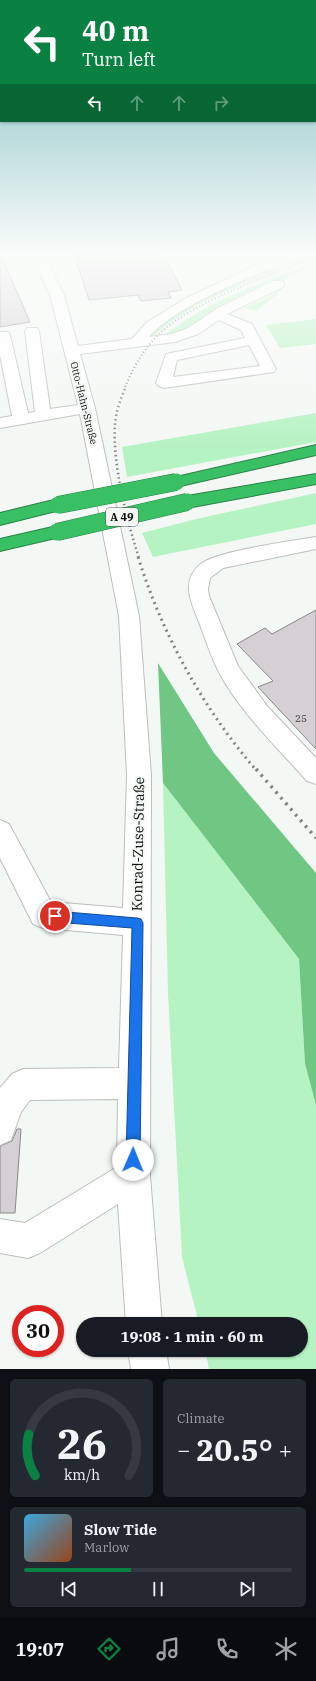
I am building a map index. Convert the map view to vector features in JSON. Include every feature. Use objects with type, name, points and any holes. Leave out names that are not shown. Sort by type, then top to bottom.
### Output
[{"type":"highway","points":[[193,478],[316,450]]},
{"type":"highway","name":"A 49","points":[[0,519],[58,505],[193,478],[316,459]]},
{"type":"highway","name":"A 49","points":[[0,545],[187,502],[316,478]]},
{"type":"street","name":"Otto-Hahn-Straße","points":[[51,319],[49,328],[71,351],[87,408],[107,509]]},
{"type":"street","points":[[137,342],[151,326],[163,319]]},
{"type":"street","points":[[71,351],[175,338],[193,331],[212,319]]},
{"type":"street","points":[[227,319],[247,327],[254,340],[269,369],[164,383],[171,357],[254,340]]},
{"type":"street","points":[[21,419],[2,336],[49,328],[43,415]]},
{"type":"street","points":[[0,423],[87,408]]},
{"type":"street","name":"Konrad-Zuse-Straße","points":[[107,509],[129,616],[139,775],[133,1176],[143,1317]]},
{"type":"street","points":[[316,543],[217,563],[206,568],[199,578],[197,593],[229,671],[249,700],[316,774]]},
{"type":"street","points":[[0,832],[43,915],[137,923]]},
{"type":"street","points":[[0,1129],[7,1104],[23,1085],[135,1083]]},
{"type":"street","points":[[0,1236],[28,1240],[133,1176]]},
{"type":"street","points":[[148,1357],[150,1369]]},
{"type":"green space","points":[[176,319],[155,335],[150,334],[167,320]]},
{"type":"green space","points":[[188,319],[208,319],[182,333],[166,334]]},
{"type":"green space","points":[[316,319],[316,344],[280,348],[266,325]]},
{"type":"green space","points":[[316,413],[316,442],[127,477],[122,447]]},
{"type":"green space","points":[[316,493],[316,524],[153,557],[142,533],[196,519]]},
{"type":"green space","points":[[158,663],[214,753],[316,873],[316,1105],[305,1064],[299,959],[163,783]]},
{"type":"green space","points":[[163,783],[299,959],[305,1064],[316,1105],[316,1369],[209,1369],[206,1357],[308,1357],[308,1317],[197,1317],[182,1257],[168,994]]},
{"type":"building","points":[[0,319],[29,319],[30,322],[0,327]]},
{"type":"building","points":[[316,610],[316,749],[258,687],[273,681],[237,644],[265,628],[272,634]]},
{"type":"building","points":[[17,1129],[21,1129],[15,1213],[0,1213],[0,1146],[12,1141]]},
{"type":"railway","points":[[124,390],[131,374],[144,352],[160,333],[178,319]]},
{"type":"railway","points":[[125,389],[118,406],[115,424],[116,456],[125,510],[139,558]]},
{"type":"railway","points":[[138,557],[160,615],[186,670],[219,722],[256,770]]},
{"type":"railway","points":[[256,769],[316,838]]},
{"type":"route","points":[[55,916],[137,923],[133,1160]]}]
